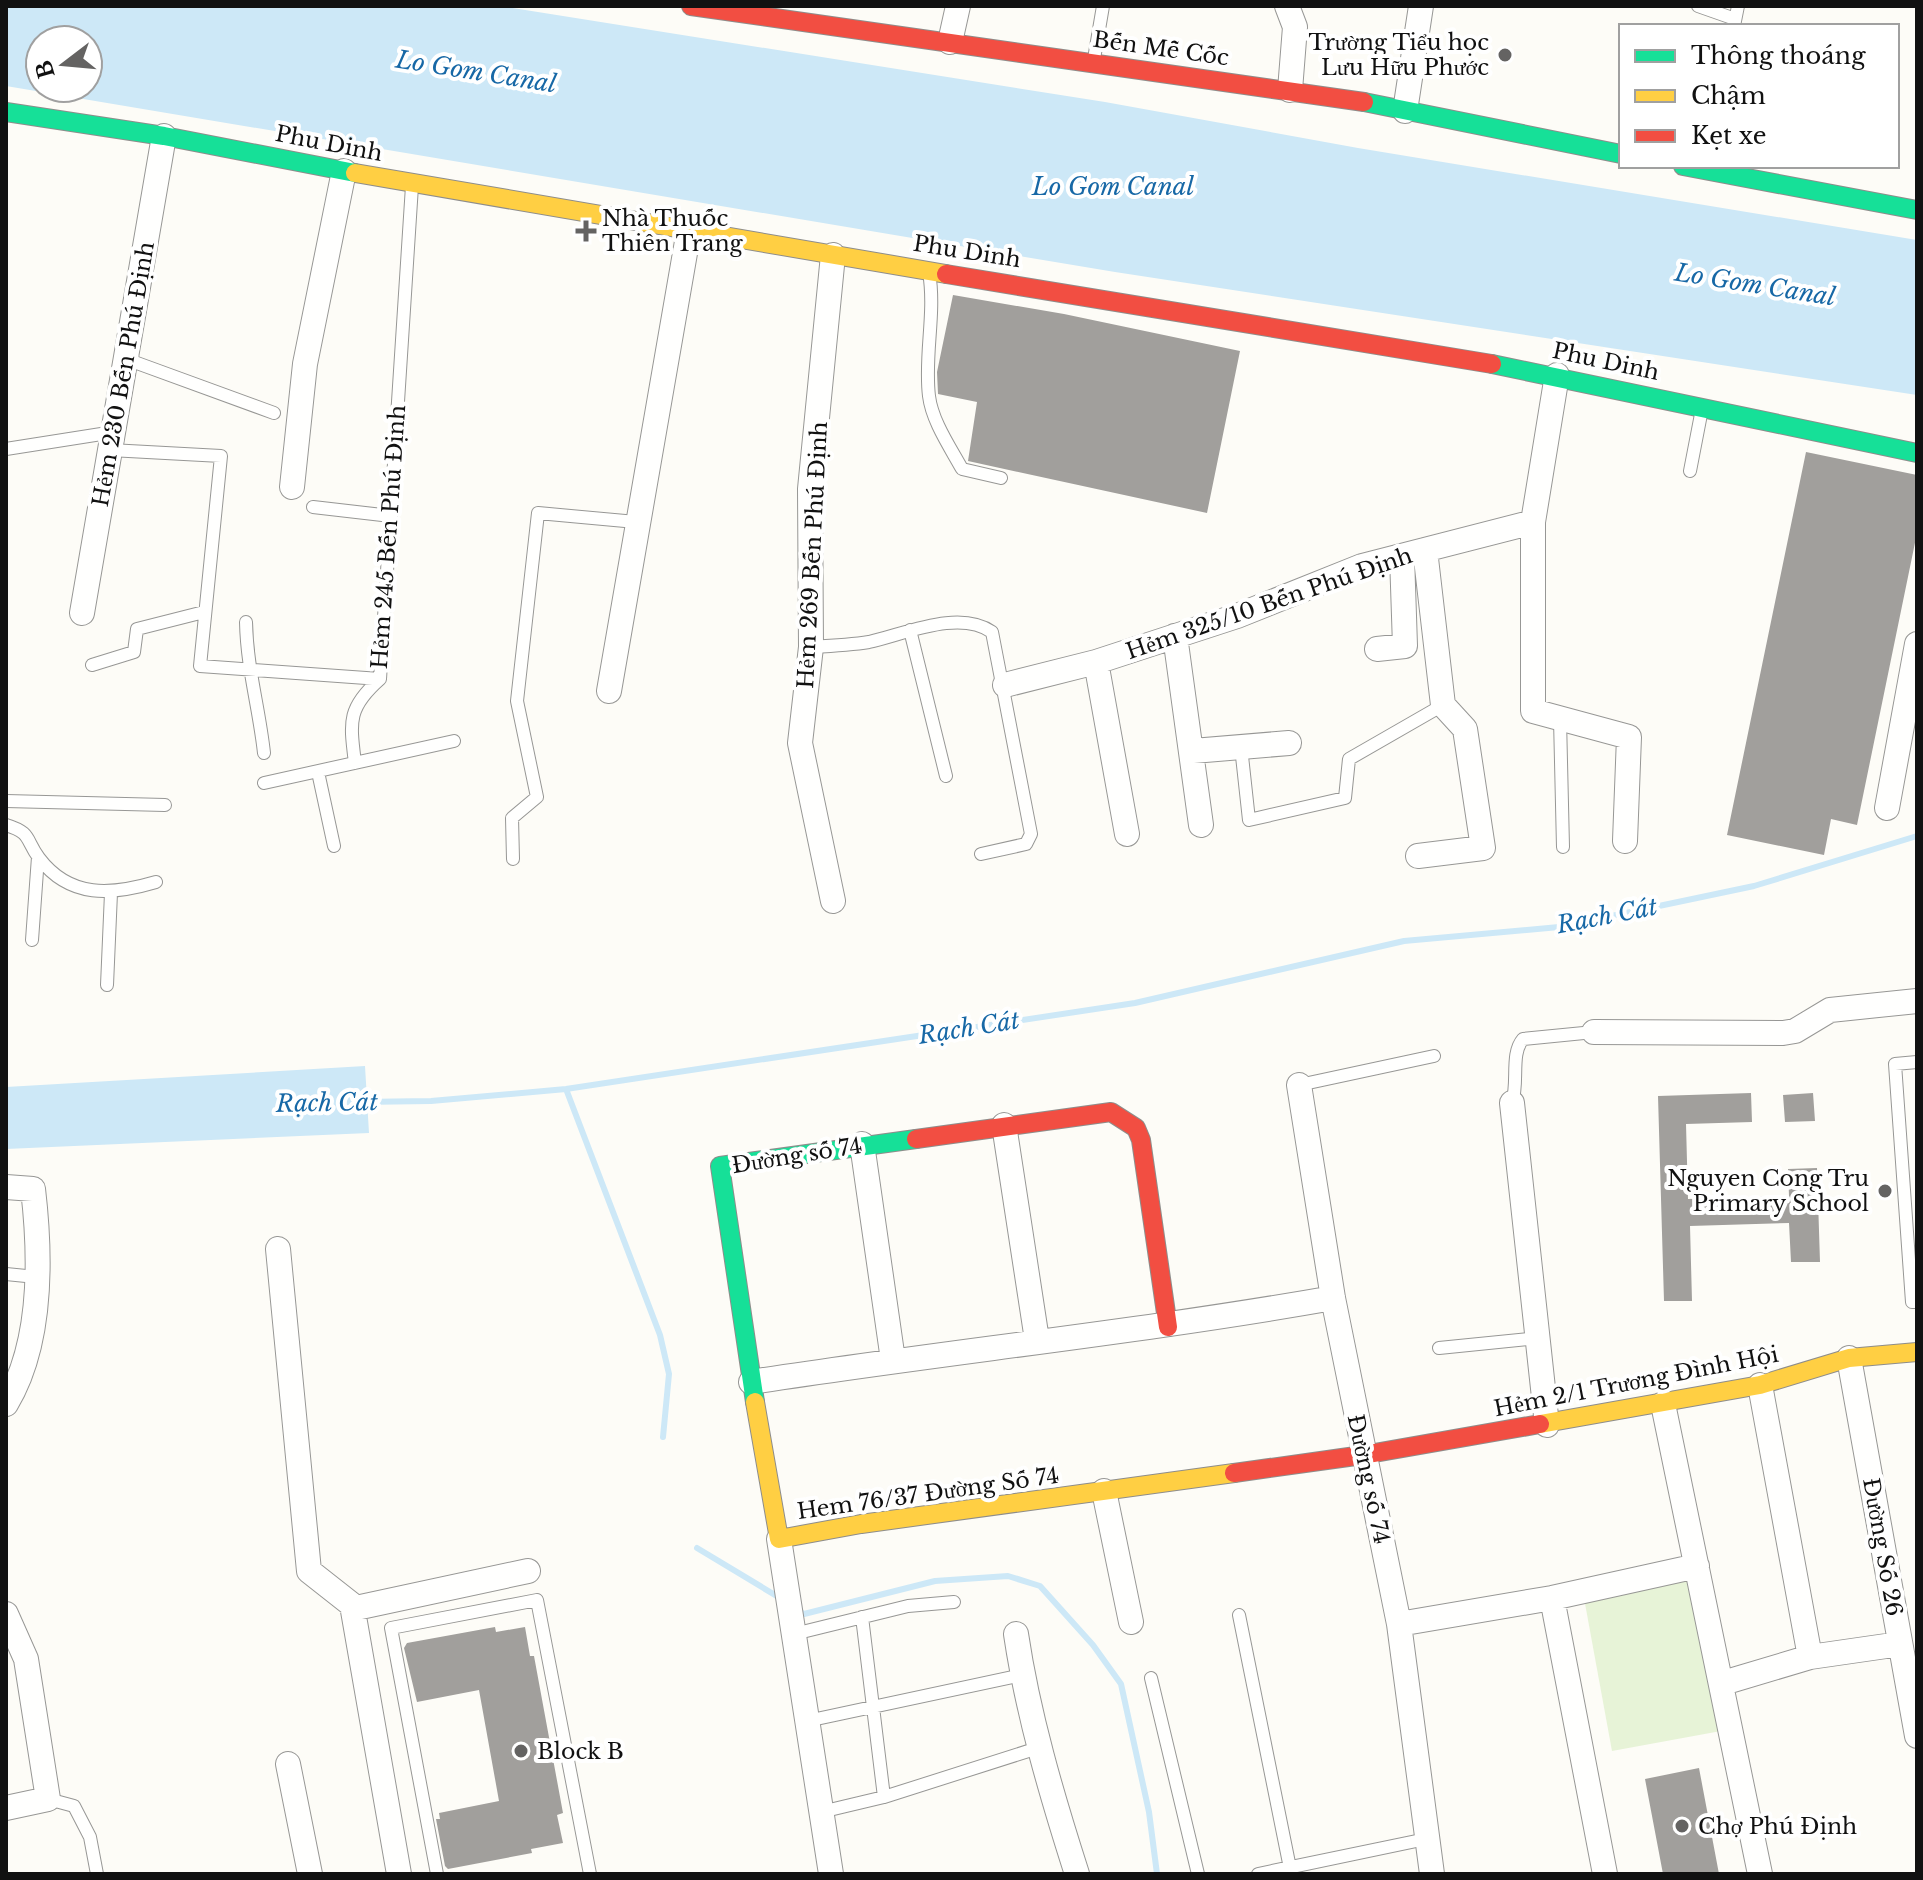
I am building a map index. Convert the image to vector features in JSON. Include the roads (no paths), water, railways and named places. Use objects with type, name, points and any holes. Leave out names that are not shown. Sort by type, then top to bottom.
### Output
[{"type":"street","name":"Bến Mễ Cốc","points":[[691,6],[850,17],[950,42],[1290,90],[1619,154]]},
{"type":"street","points":[[950,42],[958,6]]},
{"type":"street","points":[[1290,90],[1291,16],[1309,6]]},
{"type":"street","points":[[1405,111],[1421,6]]},
{"type":"street","name":"Phu Dinh","points":[[6,112],[164,136],[412,183],[1557,375],[1917,453]]},
{"type":"street","name":"Hẻm 230 Bến Phú Định","points":[[82,613],[164,136]]},
{"type":"street","points":[[1700,168],[1917,210]]},
{"type":"street","points":[[292,487],[305,364],[344,171]]},
{"type":"street","points":[[609,691],[689,230]]},
{"type":"street","name":"Hẻm 269 Bến Phú Định","points":[[833,255],[810,489],[811,647],[800,743],[833,901]]},
{"type":"street","points":[[1557,375],[1533,522],[1533,711],[1629,737],[1625,841]]},
{"type":"street","name":"Hẻm 325/10 Bến Phú Định","points":[[1005,685],[1096,662],[1237,616],[1362,566],[1533,522]]},
{"type":"street","points":[[1377,649],[1405,646],[1413,553]]},
{"type":"street","points":[[1413,553],[1443,705],[1465,729],[1483,848],[1418,856]]},
{"type":"street","points":[[1175,636],[1201,825]]},
{"type":"street","points":[[1887,808],[1917,644]]},
{"type":"street","points":[[1096,662],[1127,834]]},
{"type":"street","points":[[1193,751],[1289,743]]},
{"type":"street","points":[[1594,1032],[1783,1033],[1795,1031],[1830,1010],[1917,1001]]},
{"type":"street","name":"Đường số 74","points":[[1299,1085],[1333,1298],[1399,1624],[1432,1874]]},
{"type":"street","points":[[1512,1103],[1547,1425]]},
{"type":"street","name":"Đường số 74","points":[[720,1166],[1111,1112],[1136,1128],[1141,1140],[1168,1327]]},
{"type":"street","points":[[1004,1125],[1037,1340]]},
{"type":"street","points":[[862,1144],[893,1360]]},
{"type":"street","name":"Hem 76/37 Đường Số 74","points":[[720,1166],[751,1382],[779,1539],[861,1524],[1363,1455]]},
{"type":"street","points":[[6,1187],[33,1189],[36,1277],[35,1311],[18,1384],[6,1404]]},
{"type":"street","points":[[278,1249],[309,1571],[356,1608],[528,1571]]},
{"type":"street","points":[[751,1382],[1037,1340],[1168,1327],[1333,1298]]},
{"type":"street","name":"Hẻm 2/1 Trương Đình Hội","points":[[1363,1455],[1547,1425],[1760,1385],[1849,1358],[1917,1352]]},
{"type":"street","name":"Đường Số 26","points":[[1849,1358],[1917,1736]]},
{"type":"street","points":[[1760,1385],[1810,1657]]},
{"type":"street","points":[[1663,1404],[1760,1874]]},
{"type":"street","points":[[1104,1491],[1131,1622]]},
{"type":"street","points":[[779,1539],[821,1812],[837,1870]]},
{"type":"street","points":[[1399,1624],[1552,1598],[1697,1566]]},
{"type":"street","points":[[1552,1598],[1605,1874]]},
{"type":"street","points":[[352,1605],[399,1874]]},
{"type":"street","points":[[6,1614],[26,1659],[48,1799],[6,1808]]},
{"type":"street","points":[[1016,1634],[1022,1675],[1077,1874]]},
{"type":"street","points":[[1723,1683],[1810,1657],[1900,1644]]},
{"type":"street","points":[[288,1764],[310,1874]]},
{"type":"lane","points":[[1094,63],[1103,6]]},
{"type":"lane","points":[[1698,6],[1736,17]]},
{"type":"lane","name":"Hẻm 245 Bến Phú Định","points":[[112,441],[221,456],[200,666],[380,679],[412,183]]},
{"type":"lane","points":[[928,269],[933,298],[929,397],[962,469],[1001,478]]},
{"type":"lane","points":[[126,359],[274,413]]},
{"type":"lane","points":[[1690,471],[1703,406]]},
{"type":"lane","points":[[6,449],[112,441]]},
{"type":"lane","points":[[313,507],[391,516]]},
{"type":"lane","points":[[513,859],[512,818],[537,797],[517,701],[538,513],[636,522]]},
{"type":"lane","points":[[92,665],[134,652],[137,629],[204,612]]},
{"type":"lane","points":[[246,622],[247,669],[260,708],[264,753]]},
{"type":"lane","points":[[811,647],[867,642],[910,630],[973,622],[992,632],[1005,685],[1031,834],[1026,844],[981,854]]},
{"type":"lane","points":[[910,630],[946,776]]},
{"type":"lane","points":[[355,763],[349,720],[360,699],[380,679]]},
{"type":"lane","points":[[1241,747],[1249,820],[1345,798],[1349,759],[1443,705]]},
{"type":"lane","points":[[1560,719],[1563,847]]},
{"type":"lane","points":[[264,783],[454,741]]},
{"type":"lane","points":[[318,772],[334,846]]},
{"type":"lane","points":[[6,801],[165,805]]},
{"type":"lane","points":[[6,825],[20,829],[31,839],[38,857],[32,940]]},
{"type":"lane","points":[[38,857],[69,885],[90,893],[111,893],[156,882]]},
{"type":"lane","points":[[107,985],[111,893]]},
{"type":"lane","points":[[1512,1103],[1518,1085],[1515,1053],[1523,1039],[1594,1032]]},
{"type":"lane","points":[[1299,1085],[1434,1056]]},
{"type":"lane","points":[[1917,1062],[1895,1064],[1912,1302],[1917,1302]]},
{"type":"lane","points":[[6,1274],[36,1277]]},
{"type":"lane","points":[[1439,1348],[1538,1338]]},
{"type":"lane","points":[[437,1874],[391,1628],[537,1600],[590,1874]]},
{"type":"lane","points":[[794,1634],[908,1606],[954,1602]]},
{"type":"lane","points":[[1239,1615],[1290,1868]]},
{"type":"lane","points":[[862,1617],[884,1797]]},
{"type":"lane","points":[[807,1721],[1022,1675]]},
{"type":"lane","points":[[1151,1678],[1198,1874]]},
{"type":"lane","points":[[821,1812],[884,1797],[1041,1747]]},
{"type":"lane","points":[[48,1799],[74,1806],[90,1837],[97,1874]]},
{"type":"lane","points":[[1258,1874],[1426,1839]]},
{"type":"water","name":"Lo Gom Canal","points":[[6,6],[500,6],[1105,102],[1358,148],[1917,240],[1917,395],[1115,272],[104,102],[104,24],[24,24],[24,89],[6,86]]},
{"type":"water","points":[[365,1066],[369,1133],[6,1149],[6,1087]]},
{"type":"waterway","name":"Rạch Cát","points":[[359,1102],[431,1101],[566,1089],[1135,1003],[1404,941],[1559,927],[1754,886],[1917,836]]},
{"type":"waterway","points":[[566,1089],[660,1335],[669,1374],[663,1437]]},
{"type":"waterway","points":[[697,1548],[780,1598]]},
{"type":"waterway","points":[[796,1609],[804,1614],[935,1581],[1008,1576],[1040,1586],[1093,1645],[1121,1684],[1149,1812],[1157,1874]]},
{"type":"place","name":"Trường Tiểu học Lưu Hữu Phước","points":[[1505,55]]},
{"type":"place","name":"Nhà Thuốc Thiên Trang","points":[[586,231]]},
{"type":"place","name":"Nguyen Cong Tru Primary School","points":[[1885,1191]]},
{"type":"place","name":"Block B","points":[[521,1751]]},
{"type":"place","name":"Chợ Phú Định","points":[[1682,1826]]}]
